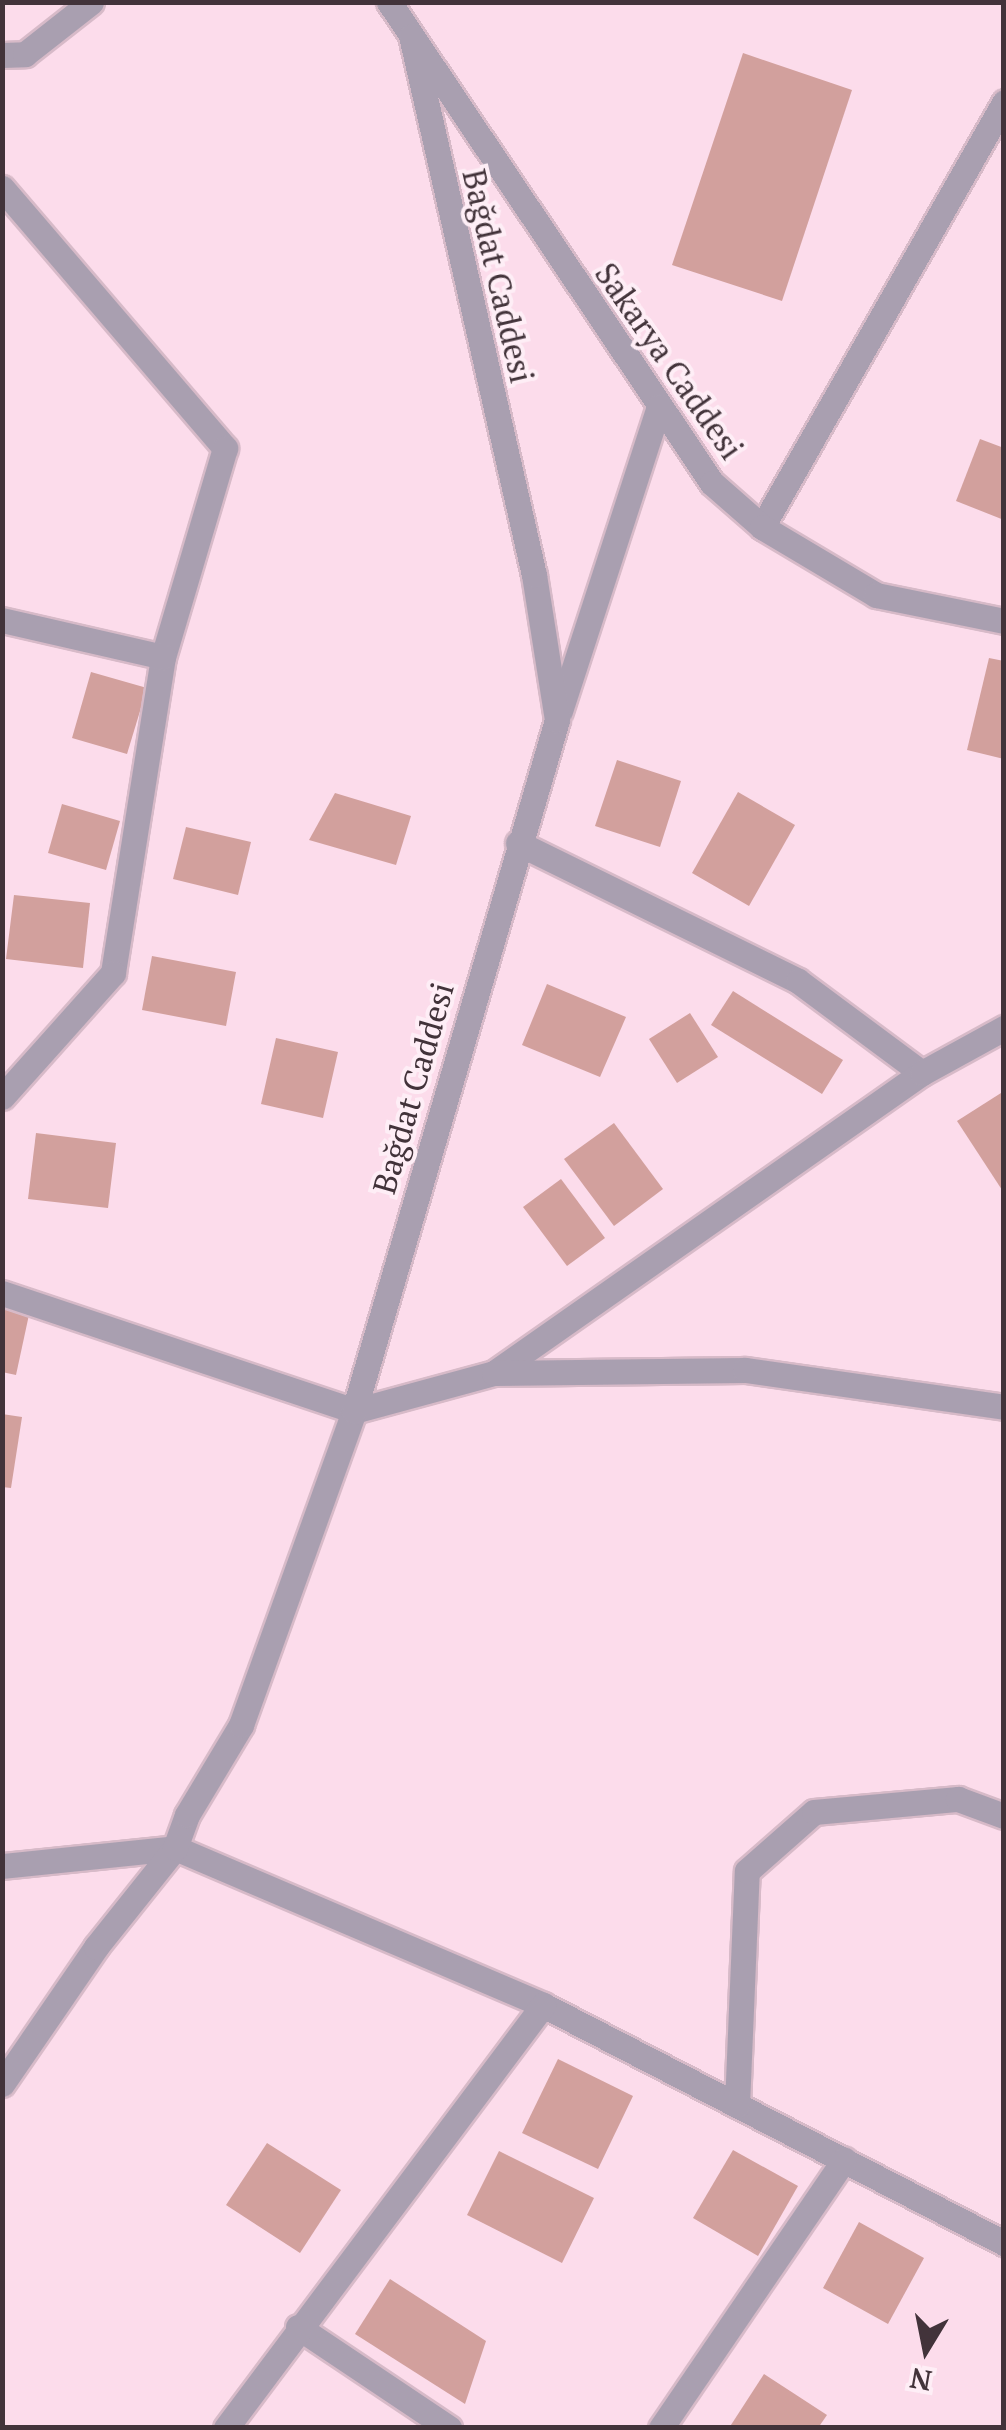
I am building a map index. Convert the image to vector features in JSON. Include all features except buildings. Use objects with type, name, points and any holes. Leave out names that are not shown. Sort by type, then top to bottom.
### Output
[{"type":"street","points":[[2,56],[25,54],[91,2]]},
{"type":"street","name":"Sakarya Caddesi","points":[[389,2],[712,483],[762,527],[876,595],[1004,622]]},
{"type":"street","name":"Bağdat Caddesi","points":[[2,2084],[96,1947],[175,1848],[187,1816],[241,1725],[354,1411],[557,720],[534,575],[411,36]]},
{"type":"street","points":[[762,527],[1004,102]]},
{"type":"street","points":[[2,188],[225,448],[163,657],[113,973],[2,1097]]},
{"type":"street","points":[[557,720],[658,407]]},
{"type":"street","points":[[2,620],[163,657]]},
{"type":"street","points":[[518,843],[798,981],[922,1073]]},
{"type":"street","points":[[494,1373],[922,1073],[1004,1028]]},
{"type":"street","points":[[2,1292],[354,1411],[494,1373],[745,1370],[1004,1407]]},
{"type":"street","points":[[737,2106],[747,1871],[814,1812],[958,1799],[1004,1816]]},
{"type":"street","points":[[2,1866],[175,1848],[543,2005],[1004,2243]]},
{"type":"street","points":[[226,2428],[543,2005]]},
{"type":"street","points":[[662,2428],[844,2160]]},
{"type":"street","points":[[298,2327],[449,2428]]}]
